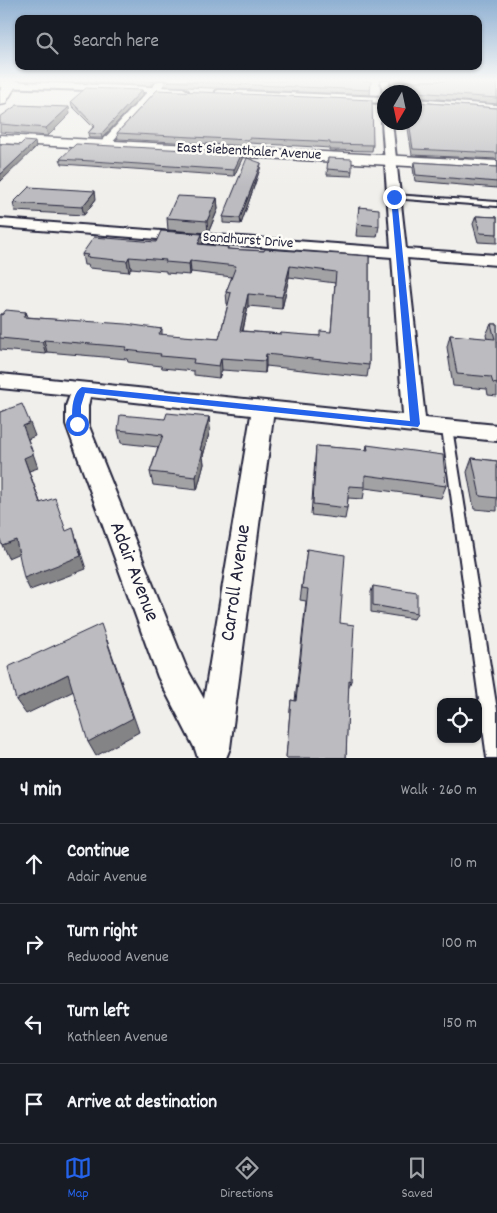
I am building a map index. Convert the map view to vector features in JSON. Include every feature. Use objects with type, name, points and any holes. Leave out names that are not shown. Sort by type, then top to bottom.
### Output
[{"type":"main road","name":"East Siebenthaler Avenue","points":[[0,138],[23,145],[106,143],[497,166]]},
{"type":"street","points":[[106,143],[130,116]]},
{"type":"street","points":[[388,130],[415,424]]},
{"type":"street","name":"Sandhurst Drive","points":[[0,223],[497,260]]},
{"type":"street","points":[[0,381],[497,433]]},
{"type":"street","name":"Adair Avenue","points":[[82,390],[77,406],[77,424],[174,677],[212,753]]},
{"type":"street","name":"Carroll Avenue","points":[[212,753],[262,409]]},
{"type":"lane","points":[[0,146],[23,145]]},
{"type":"lane","points":[[394,197],[497,204]]},
{"type":"lane","points":[[447,428],[496,758]]},
{"type":"building","points":[[59,116],[46,128],[0,124],[0,117]]},
{"type":"building","points":[[86,116],[117,116],[101,134],[88,133],[95,126]]},
{"type":"building","points":[[132,116],[372,116],[373,145],[330,144],[330,142],[315,141],[249,138],[248,140],[117,133]]},
{"type":"building","points":[[422,116],[497,116],[497,153],[413,149],[410,130],[422,130]]},
{"type":"building","points":[[24,141],[35,142],[0,175],[0,144],[20,145]]},
{"type":"building","points":[[76,144],[242,153],[234,170],[60,159]]},
{"type":"building","points":[[247,158],[261,163],[240,218],[223,217]]},
{"type":"building","points":[[328,158],[352,159],[352,171],[327,169]]},
{"type":"building","points":[[414,162],[497,167],[497,182],[416,175]]},
{"type":"building","points":[[29,187],[95,191],[82,207],[13,203]]},
{"type":"building","points":[[177,196],[217,198],[207,221],[167,218]]},
{"type":"building","points":[[359,207],[379,209],[379,226],[357,224]]},
{"type":"building","points":[[476,216],[497,217],[497,234],[480,233]]},
{"type":"building","points":[[161,231],[202,234],[198,244],[228,247],[227,249],[264,251],[265,249],[369,256],[369,365],[266,354],[265,361],[221,358],[219,366],[193,363],[194,359],[125,350],[127,347],[0,338],[0,314],[2,315],[6,310],[26,312],[23,317],[126,324],[162,329],[159,334],[219,339],[231,293],[226,292],[236,266],[190,261],[189,264],[165,262],[166,260],[129,257],[127,261],[86,257],[88,255],[82,254],[94,237],[156,242]],"holes":[[[290,266],[336,272],[331,332],[320,331],[320,336],[240,331],[248,294],[282,297]]]},
{"type":"building","points":[[491,324],[497,324],[497,384],[493,383],[491,377],[457,374],[450,335],[495,339]]},
{"type":"building","points":[[22,404],[30,423],[23,426],[33,454],[24,458],[40,503],[55,498],[66,531],[73,528],[81,556],[24,578],[16,540],[2,545],[0,539],[0,412]]},
{"type":"building","points":[[167,413],[209,417],[200,450],[203,451],[196,477],[150,472],[163,435],[118,430],[120,415],[165,419]]},
{"type":"building","points":[[367,445],[443,455],[446,486],[365,475],[365,487],[349,486],[347,508],[313,504],[316,446],[368,450]]},
{"type":"building","points":[[472,458],[497,461],[497,498],[480,496]]},
{"type":"building","points":[[307,549],[345,555],[340,623],[354,625],[351,681],[349,680],[346,758],[286,758],[291,700],[296,701],[308,589],[302,588]]},
{"type":"building","points":[[373,586],[417,593],[417,613],[373,605]]},
{"type":"building","points":[[101,624],[133,718],[88,742],[68,674],[16,700],[8,667]]},
{"type":"route","points":[[77,424],[77,406],[82,390],[415,424],[394,197]]}]
